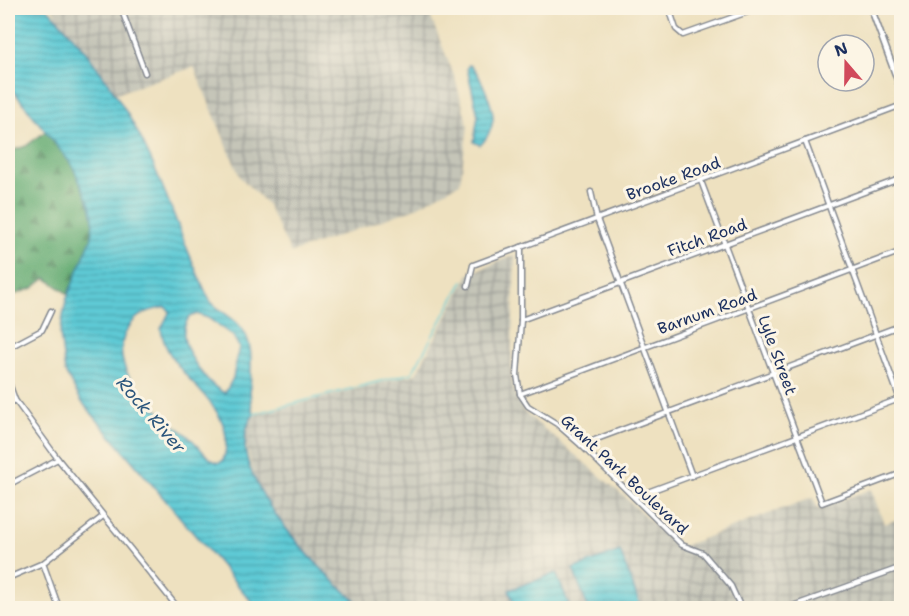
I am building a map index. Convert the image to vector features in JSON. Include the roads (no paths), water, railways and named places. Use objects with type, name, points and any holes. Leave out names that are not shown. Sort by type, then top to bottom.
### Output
[{"type":"street","points":[[121,8],[145,73]]},
{"type":"street","points":[[669,8],[676,29],[683,35],[759,8]]},
{"type":"street","points":[[871,8],[902,92]]},
{"type":"street","name":"Brooke Road","points":[[468,286],[473,265],[902,105]]},
{"type":"street","points":[[805,141],[902,405]]},
{"type":"street","name":"Fitch Road","points":[[521,320],[902,178]]},
{"type":"street","name":"Lyle Street","points":[[700,181],[795,437],[822,503],[902,472]]},
{"type":"street","points":[[591,192],[597,219],[692,476]]},
{"type":"street","points":[[520,394],[517,375],[521,320],[521,247]]},
{"type":"street","name":"Barnum Road","points":[[520,394],[902,251]]},
{"type":"street","points":[[8,348],[42,330],[51,311]]},
{"type":"street","points":[[581,445],[902,325]]},
{"type":"street","points":[[8,380],[15,400],[58,459],[102,517],[178,609]]},
{"type":"street","name":"Grant Park Boulevard","points":[[520,394],[528,406],[557,424],[581,445],[682,545],[703,553],[731,586],[741,609]]},
{"type":"street","points":[[634,497],[900,398]]},
{"type":"street","points":[[8,403],[15,400]]},
{"type":"street","points":[[8,485],[58,459]]},
{"type":"street","points":[[8,578],[43,562],[102,517]]},
{"type":"street","points":[[43,562],[59,609]]},
{"type":"street","points":[[788,609],[902,567]]},
{"type":"water","name":"Rock River","points":[[8,8],[47,8],[85,52],[119,99],[148,154],[210,301],[236,322],[246,335],[250,346],[250,392],[254,414],[245,436],[248,462],[261,490],[279,519],[301,547],[364,608],[257,608],[82,402],[65,372],[60,334],[66,300],[92,237],[93,218],[90,205],[72,165],[8,84]],"holes":[[[165,307],[170,311],[161,329],[166,347],[176,363],[214,407],[223,423],[226,441],[223,461],[218,463],[209,458],[192,440],[151,405],[130,378],[123,364],[121,349],[125,334],[132,322],[146,312]],[[197,314],[208,318],[233,336],[239,347],[233,378],[225,393],[204,375],[187,348],[184,327],[189,317]]]},
{"type":"water","points":[[469,65],[481,81],[493,114],[490,130],[480,145],[474,142],[478,115],[467,68]]},
{"type":"water","points":[[620,551],[641,608],[588,608],[573,569]]},
{"type":"water","points":[[556,573],[569,604],[556,608],[516,608],[509,590]]},
{"type":"waterway","points":[[254,414],[412,373],[463,281]]}]
